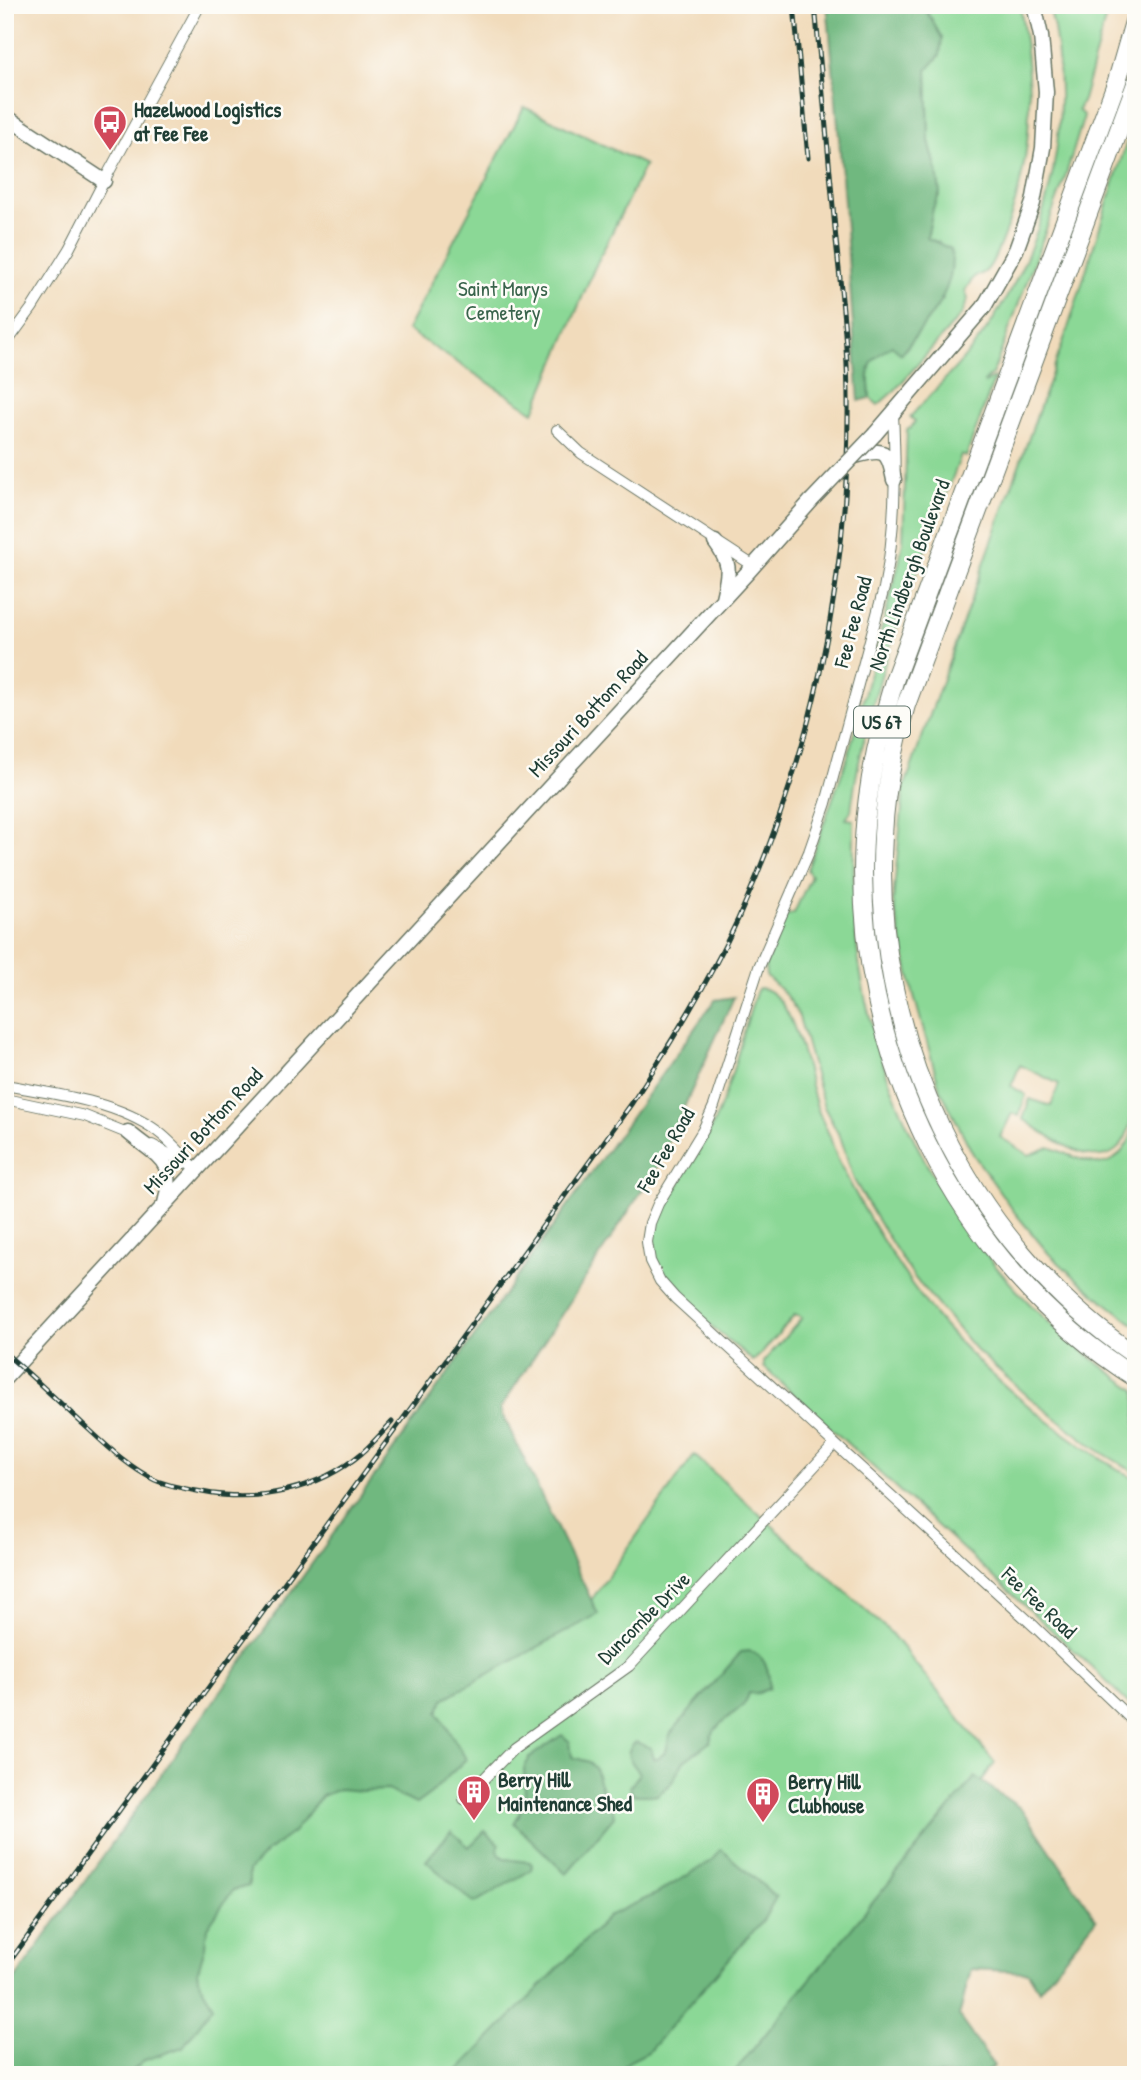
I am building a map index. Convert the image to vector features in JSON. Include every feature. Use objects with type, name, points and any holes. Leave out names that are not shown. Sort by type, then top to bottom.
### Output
[{"type":"highway","name":"North Lindbergh Boulevard","points":[[1136,15],[1117,81],[895,678],[871,774],[864,828],[863,871],[866,936],[879,1012],[905,1096],[933,1155],[968,1214],[1000,1257],[1028,1288],[1078,1336],[1136,1378]]},
{"type":"highway","name":"North Lindbergh Boulevard","points":[[1136,83],[906,705],[888,791],[882,866],[884,933],[900,1019],[924,1092],[952,1152],[987,1208],[1027,1260],[1074,1308],[1136,1356]]},
{"type":"street","points":[[5,345],[69,249],[200,5]]},
{"type":"street","name":"Missouri Bottom Road","points":[[5,1378],[855,456],[984,307],[1016,250],[1032,204],[1043,148],[1046,92],[1041,36],[1034,5]]},
{"type":"street","points":[[5,116],[104,181]]},
{"type":"street","name":"Fee Fee Road","points":[[893,414],[893,535],[884,588],[826,803],[809,852],[759,967],[714,1106],[650,1223],[647,1242],[650,1261],[667,1289],[1136,1724]]},
{"type":"street","points":[[557,430],[581,453],[754,566]]},
{"type":"street","points":[[855,456],[879,451],[885,454],[894,480]]},
{"type":"street","points":[[715,541],[728,565],[723,600]]},
{"type":"street","points":[[5,1085],[88,1101],[126,1115],[157,1131],[196,1169]]},
{"type":"street","points":[[5,1099],[85,1116],[128,1132],[196,1169]]},
{"type":"street","points":[[128,1132],[161,1158],[168,1169],[169,1182],[165,1204]]},
{"type":"street","name":"Duncombe Drive","points":[[464,1799],[514,1748],[629,1666],[834,1445]]},
{"type":"green space","points":[[827,5],[923,5],[942,38],[940,55],[927,70],[929,141],[940,193],[933,208],[927,238],[951,249],[950,279],[938,306],[901,354],[892,346],[873,361],[869,373],[870,398],[859,401],[840,154]]},
{"type":"green space","points":[[923,5],[1020,5],[1029,97],[1025,156],[1020,185],[1000,245],[988,269],[975,276],[965,290],[968,299],[962,314],[895,390],[878,405],[870,398],[869,372],[873,361],[892,345],[902,354],[943,299],[939,242],[927,239],[933,208],[940,193],[929,141],[927,69],[940,55],[933,21]]},
{"type":"green space","points":[[1049,5],[1109,5],[1078,110],[1084,116],[1064,181],[993,373],[984,382],[995,377],[966,457],[961,455],[896,630],[869,720],[851,811],[846,819],[854,820],[854,909],[859,963],[881,1058],[898,1104],[943,1192],[1000,1271],[1057,1330],[1136,1390],[1136,1473],[1096,1449],[1029,1397],[976,1350],[913,1276],[854,1180],[841,1139],[824,1107],[799,1017],[785,995],[766,976],[765,966],[785,916],[794,913],[811,876],[807,870],[848,756],[899,563],[903,541],[907,429],[911,428],[915,421],[910,417],[963,360],[991,323],[1030,250],[1043,211],[1059,129],[1057,46]]},
{"type":"green space","name":"Saint Marys Cemetery","points":[[524,107],[645,165],[594,269],[534,412],[407,330]]},
{"type":"green space","points":[[1136,112],[1136,1094],[1129,1128],[1120,1146],[1110,1154],[1085,1154],[1071,1149],[1023,1119],[1030,1099],[1051,1106],[1059,1084],[1020,1065],[1011,1086],[1026,1095],[1019,1116],[1012,1113],[1000,1137],[1029,1155],[1049,1147],[1084,1160],[1104,1163],[1111,1161],[1123,1150],[1136,1120],[1136,1326],[1049,1254],[1015,1213],[973,1154],[940,1089],[913,992],[893,901],[904,788],[1068,328]]},
{"type":"green space","points":[[759,988],[771,993],[782,1003],[791,1019],[818,1111],[839,1163],[884,1243],[921,1298],[956,1339],[1028,1406],[1082,1446],[1136,1480],[1136,1711],[1095,1670],[764,1367],[764,1361],[802,1318],[795,1315],[753,1361],[687,1305],[658,1267],[653,1243],[656,1226],[716,1118]]},
{"type":"green space","points":[[734,997],[656,1169],[500,1409],[598,1614],[445,1698],[438,1712],[466,1759],[416,1804],[388,1790],[339,1789],[322,1796],[293,1832],[266,1852],[249,1871],[249,1886],[233,1890],[207,1928],[198,1971],[200,1984],[213,2006],[183,2047],[145,2060],[128,2075],[5,2075],[5,1993],[715,1000]]},
{"type":"green space","points":[[694,1455],[890,1632],[995,1763],[815,2004],[756,2075],[105,2075],[248,1851],[447,1677],[587,1606]]},
{"type":"green space","points":[[749,1651],[759,1656],[766,1665],[769,1688],[757,1694],[749,1693],[741,1707],[717,1727],[710,1742],[684,1761],[665,1789],[657,1795],[633,1795],[630,1787],[640,1773],[629,1758],[632,1746],[636,1742],[651,1748],[654,1759],[658,1759],[666,1751],[670,1734],[741,1652]]},
{"type":"green space","points":[[562,1735],[570,1742],[572,1757],[589,1762],[595,1768],[606,1797],[612,1804],[614,1817],[566,1874],[514,1823],[525,1794],[524,1768],[530,1757]]},
{"type":"green space","points":[[975,1777],[1023,1810],[1096,1919],[1039,1990],[1028,1972],[971,1969],[959,2017],[994,2066],[983,2075],[732,2075]]},
{"type":"green space","points":[[451,1831],[469,1847],[485,1831],[499,1844],[499,1854],[513,1860],[530,1862],[531,1870],[474,1903],[426,1861]]},
{"type":"green space","points":[[721,1849],[776,1897],[764,1919],[648,2052],[628,2062],[617,2075],[454,2075],[610,1915],[656,1894],[713,1860]]},
{"type":"railway","points":[[794,5],[808,158]]},
{"type":"railway","points":[[5,1968],[632,1103],[714,966],[738,919],[763,859],[785,799],[820,674],[841,546],[846,482],[846,351],[815,5]]},
{"type":"railway","points":[[5,1353],[109,1448],[136,1469],[160,1482],[202,1492],[244,1496],[307,1485],[345,1466],[366,1450],[392,1422]]},
{"type":"place","name":"Hazelwood Logistics at Fee Fee","points":[[110,152]]},
{"type":"place","name":"Berry Hill Maintenance Shed","points":[[474,1822]]},
{"type":"place","name":"Berry Hill Clubhouse","points":[[763,1824]]}]
